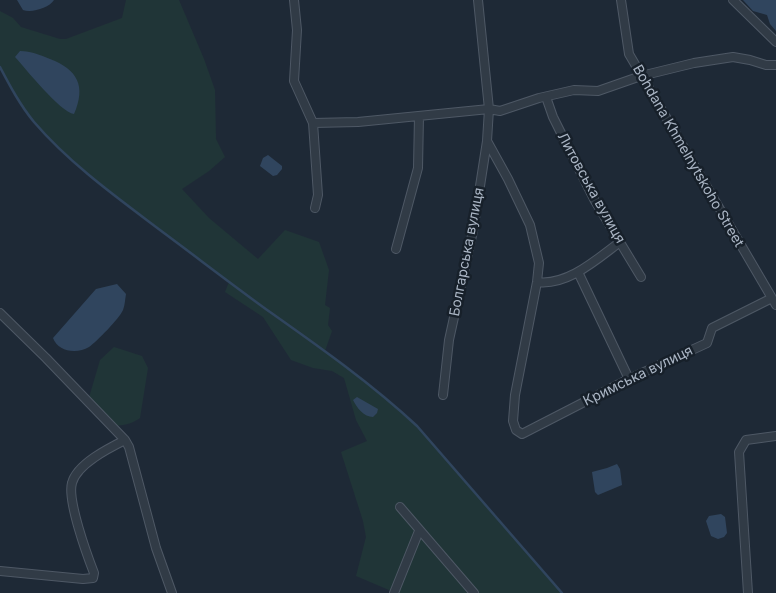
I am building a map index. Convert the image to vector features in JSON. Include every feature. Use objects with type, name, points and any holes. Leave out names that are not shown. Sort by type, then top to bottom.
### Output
[{"type":"street","points":[[294,0],[297,30],[294,81],[313,123],[318,195],[315,208]]},
{"type":"street","name":"Болгарська вулиця","points":[[443,395],[449,340],[473,231],[487,141],[489,109],[478,0]]},
{"type":"street","name":"Bohdana Khmelnytskoho Street","points":[[621,0],[629,54],[776,305]]},
{"type":"street","points":[[733,0],[776,42]]},
{"type":"street","points":[[313,123],[358,122],[489,109],[500,111],[574,90],[598,92],[641,76],[694,63],[734,57],[766,65],[776,65]]},
{"type":"street","name":"Литовська вулиця","points":[[546,97],[553,117],[595,201],[641,277]]},
{"type":"street","points":[[396,249],[418,168],[419,116]]},
{"type":"street","points":[[487,141],[530,224],[539,263],[537,282],[546,283],[578,272],[620,242]]},
{"type":"street","points":[[578,272],[629,379]]},
{"type":"street","name":"Кримська вулиця","points":[[537,282],[515,395],[513,421],[516,430],[522,434],[629,379],[707,343],[712,328],[772,298]]},
{"type":"street","points":[[0,313],[125,440],[129,447],[156,548],[172,593]]},
{"type":"street","points":[[748,593],[739,452],[746,440],[776,436]]},
{"type":"street","points":[[0,571],[82,579],[93,578],[94,574],[74,509],[71,491],[72,481],[88,462],[98,454],[125,440]]},
{"type":"street","points":[[400,507],[474,593]]},
{"type":"street","points":[[394,593],[419,531]]},
{"type":"green space","points":[[126,0],[179,0],[215,90],[216,139],[225,157],[209,171],[182,189],[209,218],[258,259],[285,230],[319,242],[329,270],[325,305],[330,308],[328,325],[332,331],[325,351],[394,405],[417,426],[562,593],[396,593],[356,576],[366,537],[363,521],[341,452],[367,441],[356,420],[344,378],[332,371],[313,368],[291,360],[263,317],[225,292],[229,282],[111,192],[71,159],[34,122],[16,96],[0,67],[0,11],[13,18],[21,27],[60,39],[66,39],[122,18]]},
{"type":"green space","points":[[114,347],[142,356],[148,368],[140,418],[134,422],[119,426],[111,426],[88,401],[100,360]]},
{"type":"water","points":[[17,0],[54,0],[40,9],[31,11],[23,10]]},
{"type":"water","points":[[743,0],[776,0],[776,31],[770,24],[767,15],[753,11]]},
{"type":"water","points":[[20,51],[32,52],[60,63],[73,74],[79,87],[78,104],[74,114],[60,106],[15,57]]},
{"type":"water","points":[[268,155],[282,166],[277,175],[273,176],[260,166],[263,158]]},
{"type":"water","points":[[117,284],[126,294],[124,306],[121,314],[108,330],[89,347],[79,351],[63,349],[55,343],[53,338],[96,289]]},
{"type":"water","points":[[357,397],[378,409],[373,417],[364,414],[359,409],[353,400]]},
{"type":"water","points":[[617,464],[620,469],[622,485],[598,495],[595,492],[592,472]]},
{"type":"water","points":[[721,514],[725,517],[727,533],[724,537],[718,539],[711,536],[706,521],[709,516]]},
{"type":"waterway","points":[[0,67],[11,88],[34,122],[48,138],[80,167],[113,194],[346,367],[417,426],[562,593]]}]
